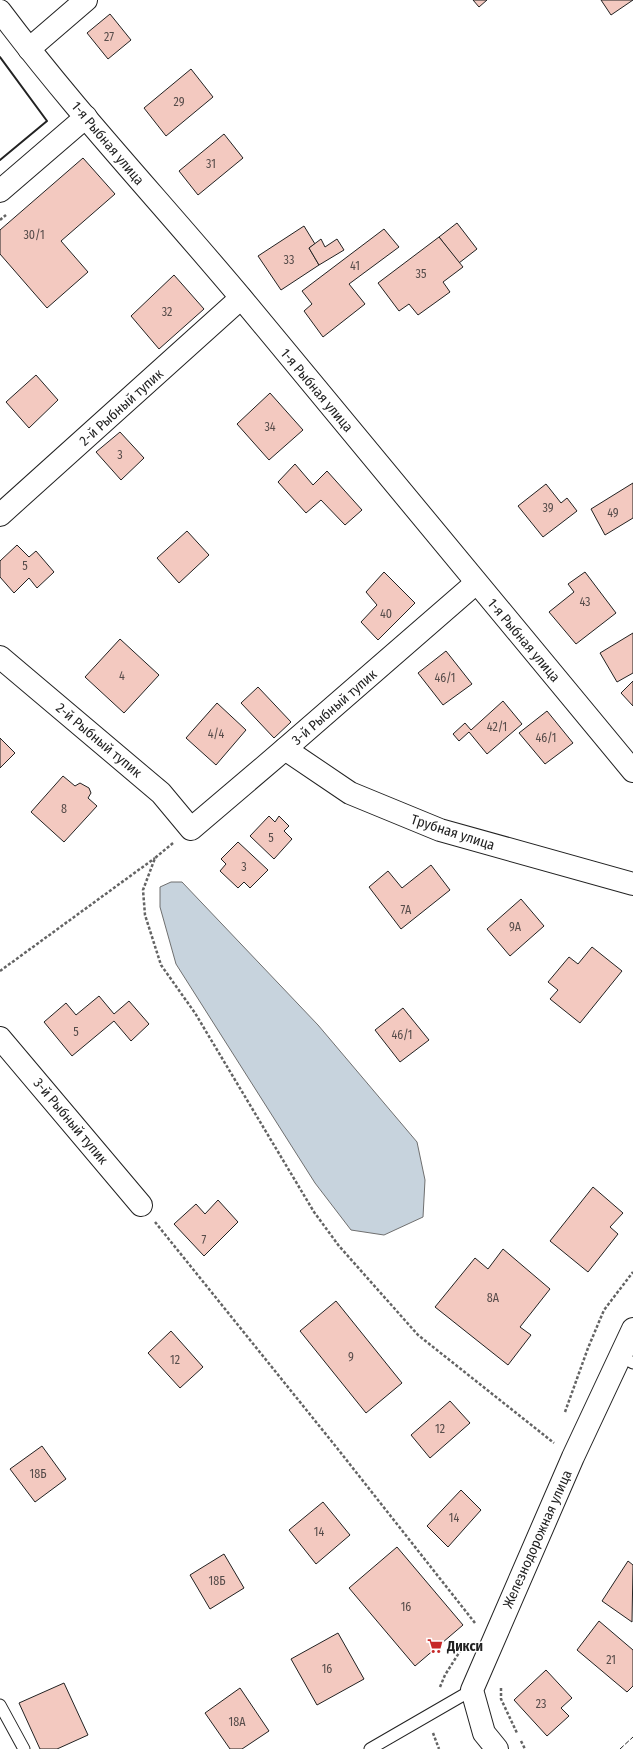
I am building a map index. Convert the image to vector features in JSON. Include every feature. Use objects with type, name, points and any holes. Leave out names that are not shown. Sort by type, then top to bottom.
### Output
[{"type":"street","points":[[29,49],[86,0]]},
{"type":"street","name":"1-я Рыбная улица","points":[[0,11],[29,49],[113,150],[241,298],[633,771]]},
{"type":"street","points":[[0,191],[86,117]]},
{"type":"street","name":"2-й Рыбный тупик","points":[[0,515],[241,298]]},
{"type":"street","name":"3-й Рыбный тупик","points":[[191,829],[286,749],[476,583]]},
{"type":"street","name":"2-й Рыбный тупик","points":[[0,657],[162,793],[191,829]]},
{"type":"street","name":"Трубная улица","points":[[286,749],[350,793],[440,830],[633,884]]},
{"type":"street","name":"3-й Рыбный тупик","points":[[0,1038],[141,1205]]},
{"type":"street","name":"Железнодорожная улица","points":[[472,1690],[573,1457],[626,1359],[633,1329]]},
{"type":"street","points":[[472,1690],[484,1733],[497,1749]]},
{"type":"lane","points":[[370,1749],[472,1690]]},
{"type":"lane","points":[[0,1705],[24,1749]]},
{"type":"path","points":[[0,970],[155,858],[191,829]]},
{"type":"path","points":[[155,858],[143,890],[145,915],[161,965],[195,1013],[314,1212],[339,1246],[418,1335],[573,1457]]},
{"type":"path","points":[[141,1205],[337,1448],[491,1645]]},
{"type":"shaded area","points":[[171,882],[182,882],[318,1025],[417,1142],[425,1180],[423,1217],[384,1235],[351,1230],[315,1183],[176,964],[160,907],[160,887]]},
{"type":"building","points":[[473,0],[487,0],[479,7]]},
{"type":"building","points":[[601,0],[633,0],[611,15]]},
{"type":"building","points":[[110,14],[131,40],[108,59],[87,33]]},
{"type":"building","points":[[191,69],[213,97],[166,136],[144,108]]},
{"type":"building","points":[[224,134],[243,158],[198,195],[179,171]]},
{"type":"building","points":[[83,158],[115,194],[61,241],[88,272],[47,308],[0,254],[0,230]]},
{"type":"building","points":[[457,223],[477,249],[459,263],[439,237]]},
{"type":"building","points":[[304,226],[315,244],[309,248],[319,265],[281,290],[258,256]]},
{"type":"building","points":[[384,229],[399,247],[349,284],[365,304],[323,337],[304,311],[312,304],[302,291]]},
{"type":"building","points":[[439,237],[463,267],[443,282],[450,292],[418,315],[409,304],[399,311],[378,283]]},
{"type":"building","points":[[321,239],[325,247],[337,239],[344,250],[319,265],[309,248]]},
{"type":"building","points":[[174,275],[204,309],[159,349],[131,316]]},
{"type":"building","points":[[36,375],[58,400],[29,428],[6,402]]},
{"type":"building","points":[[270,393],[303,430],[269,460],[237,424]]},
{"type":"building","points":[[120,432],[144,458],[121,480],[96,452]]},
{"type":"building","points":[[295,464],[313,485],[327,471],[362,510],[345,525],[321,500],[306,513],[278,482]]},
{"type":"building","points":[[633,483],[633,518],[605,535],[591,509]]},
{"type":"building","points":[[546,484],[561,503],[567,498],[577,511],[543,537],[518,506]]},
{"type":"building","points":[[187,531],[209,555],[179,583],[157,558]]},
{"type":"building","points":[[17,545],[29,557],[36,551],[54,572],[37,588],[29,578],[14,593],[0,577],[0,561]]},
{"type":"building","points":[[384,572],[415,603],[378,640],[361,622],[377,605],[366,592]]},
{"type":"building","points":[[585,572],[616,613],[576,644],[549,612],[574,592],[568,584]]},
{"type":"building","points":[[633,633],[633,673],[617,682],[600,653]]},
{"type":"building","points":[[120,639],[159,675],[124,713],[85,677]]},
{"type":"building","points":[[446,651],[472,684],[443,705],[418,673]]},
{"type":"building","points":[[633,681],[633,706],[621,693]]},
{"type":"building","points":[[258,687],[291,722],[274,738],[241,703]]},
{"type":"building","points":[[503,701],[522,724],[487,754],[469,732],[459,741],[453,734],[465,723],[471,730]]},
{"type":"building","points":[[217,703],[246,730],[216,765],[186,738]]},
{"type":"building","points":[[547,711],[573,743],[545,764],[519,733]]},
{"type":"building","points":[[0,738],[15,753],[0,768]]},
{"type":"building","points":[[63,776],[75,786],[80,783],[89,788],[91,793],[88,798],[97,806],[64,842],[31,812]]},
{"type":"building","points":[[269,816],[275,822],[279,816],[289,826],[284,831],[292,839],[274,859],[250,836]]},
{"type":"building","points":[[238,842],[268,870],[250,888],[244,882],[238,888],[220,871],[226,864],[221,859]]},
{"type":"building","points":[[431,865],[450,890],[401,929],[369,887],[388,871],[402,888]]},
{"type":"building","points":[[521,899],[544,926],[510,956],[487,929]]},
{"type":"building","points":[[592,947],[622,971],[580,1023],[550,999],[558,990],[548,982],[569,957],[578,964]]},
{"type":"building","points":[[99,996],[114,1014],[129,1001],[149,1024],[131,1041],[114,1021],[72,1056],[44,1022],[66,1003],[76,1015]]},
{"type":"building","points":[[403,1008],[429,1040],[400,1062],[375,1030]]},
{"type":"building","points":[[593,1187],[623,1213],[610,1227],[618,1234],[588,1272],[550,1241]]},
{"type":"building","points":[[218,1200],[238,1222],[204,1256],[174,1224],[196,1204],[205,1214]]},
{"type":"building","points":[[503,1249],[550,1289],[520,1327],[531,1335],[508,1365],[435,1307],[475,1258],[488,1269]]},
{"type":"building","points":[[336,1301],[402,1383],[366,1413],[300,1331]]},
{"type":"building","points":[[171,1331],[203,1367],[180,1388],[148,1353]]},
{"type":"building","points":[[450,1401],[470,1423],[430,1458],[411,1435]]},
{"type":"building","points":[[42,1446],[66,1479],[35,1502],[10,1469]]},
{"type":"building","points":[[461,1490],[481,1510],[448,1547],[427,1526]]},
{"type":"building","points":[[323,1502],[350,1535],[316,1564],[289,1530]]},
{"type":"building","points":[[397,1547],[463,1625],[415,1666],[349,1588]]},
{"type":"building","points":[[224,1554],[244,1588],[210,1609],[190,1575]]},
{"type":"building","points":[[628,1561],[633,1565],[632,1622],[602,1601]]},
{"type":"building","points":[[599,1621],[633,1650],[633,1686],[627,1692],[577,1650]]},
{"type":"building","points":[[338,1633],[364,1679],[317,1705],[291,1659]]},
{"type":"building","points":[[546,1670],[572,1698],[561,1708],[569,1716],[547,1736],[514,1700]]},
{"type":"building","points":[[64,1683],[88,1735],[57,1749],[40,1749],[19,1703]]},
{"type":"building","points":[[240,1688],[269,1731],[242,1749],[230,1749],[205,1713]]},
{"type":"fence","points":[[620,1749],[633,1737]]},
{"type":"wall","points":[[0,57],[47,121],[0,160]]},
{"type":"place","name":"Дикси","points":[[435,1646]]}]
